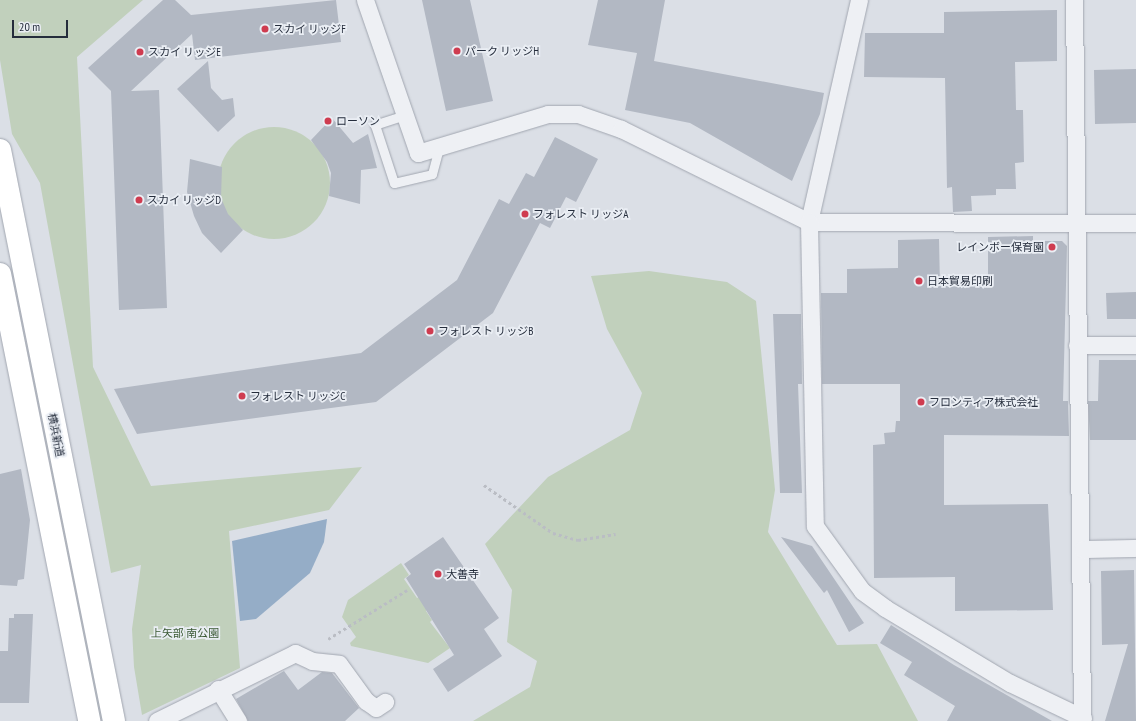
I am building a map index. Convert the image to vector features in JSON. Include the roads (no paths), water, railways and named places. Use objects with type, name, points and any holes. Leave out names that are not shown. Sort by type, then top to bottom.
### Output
[{"type":"highway","name":"横浜新道","points":[[0,150],[114,721]]},
{"type":"highway","points":[[0,274],[89,721]]},
{"type":"street","points":[[365,0],[418,153],[548,114],[578,114],[620,129],[810,222],[1136,223]]},
{"type":"street","points":[[859,0],[810,222],[815,526],[862,591],[885,608],[1010,683],[1082,719],[1083,549],[1077,345],[1074,0]]},
{"type":"street","points":[[1077,345],[1136,344]]},
{"type":"street","points":[[1083,549],[1136,548]]},
{"type":"street","points":[[157,721],[218,689],[295,653],[312,661],[339,664],[366,701],[376,708],[385,702]]},
{"type":"street","points":[[218,689],[238,721]]},
{"type":"lane","points":[[405,115],[375,125],[394,183],[432,174],[439,147]]},
{"type":"water","points":[[327,519],[324,542],[310,573],[256,619],[240,621],[232,541]]},
{"type":"place","name":"スカイ リッジF","points":[[265,29]]},
{"type":"place","name":"パーク リッジH","points":[[457,51]]},
{"type":"place","name":"スカイ リッジE","points":[[140,52]]},
{"type":"place","name":"ローソン","points":[[328,121]]},
{"type":"place","name":"スカイ リッジD","points":[[139,200]]},
{"type":"place","name":"フォレスト リッジA","points":[[525,214]]},
{"type":"place","name":"レインボー保育園","points":[[1052,247]]},
{"type":"place","name":"日本貿易印刷","points":[[919,281]]},
{"type":"place","name":"フォレスト リッジB","points":[[430,331]]},
{"type":"place","name":"フォレスト リッジC","points":[[242,396]]},
{"type":"place","name":"フロンティア株式会社","points":[[921,402]]},
{"type":"place","name":"大善寺","points":[[438,574]]},
{"type":"park label","name":"上矢部 南公園","points":[[185,633]]}]
